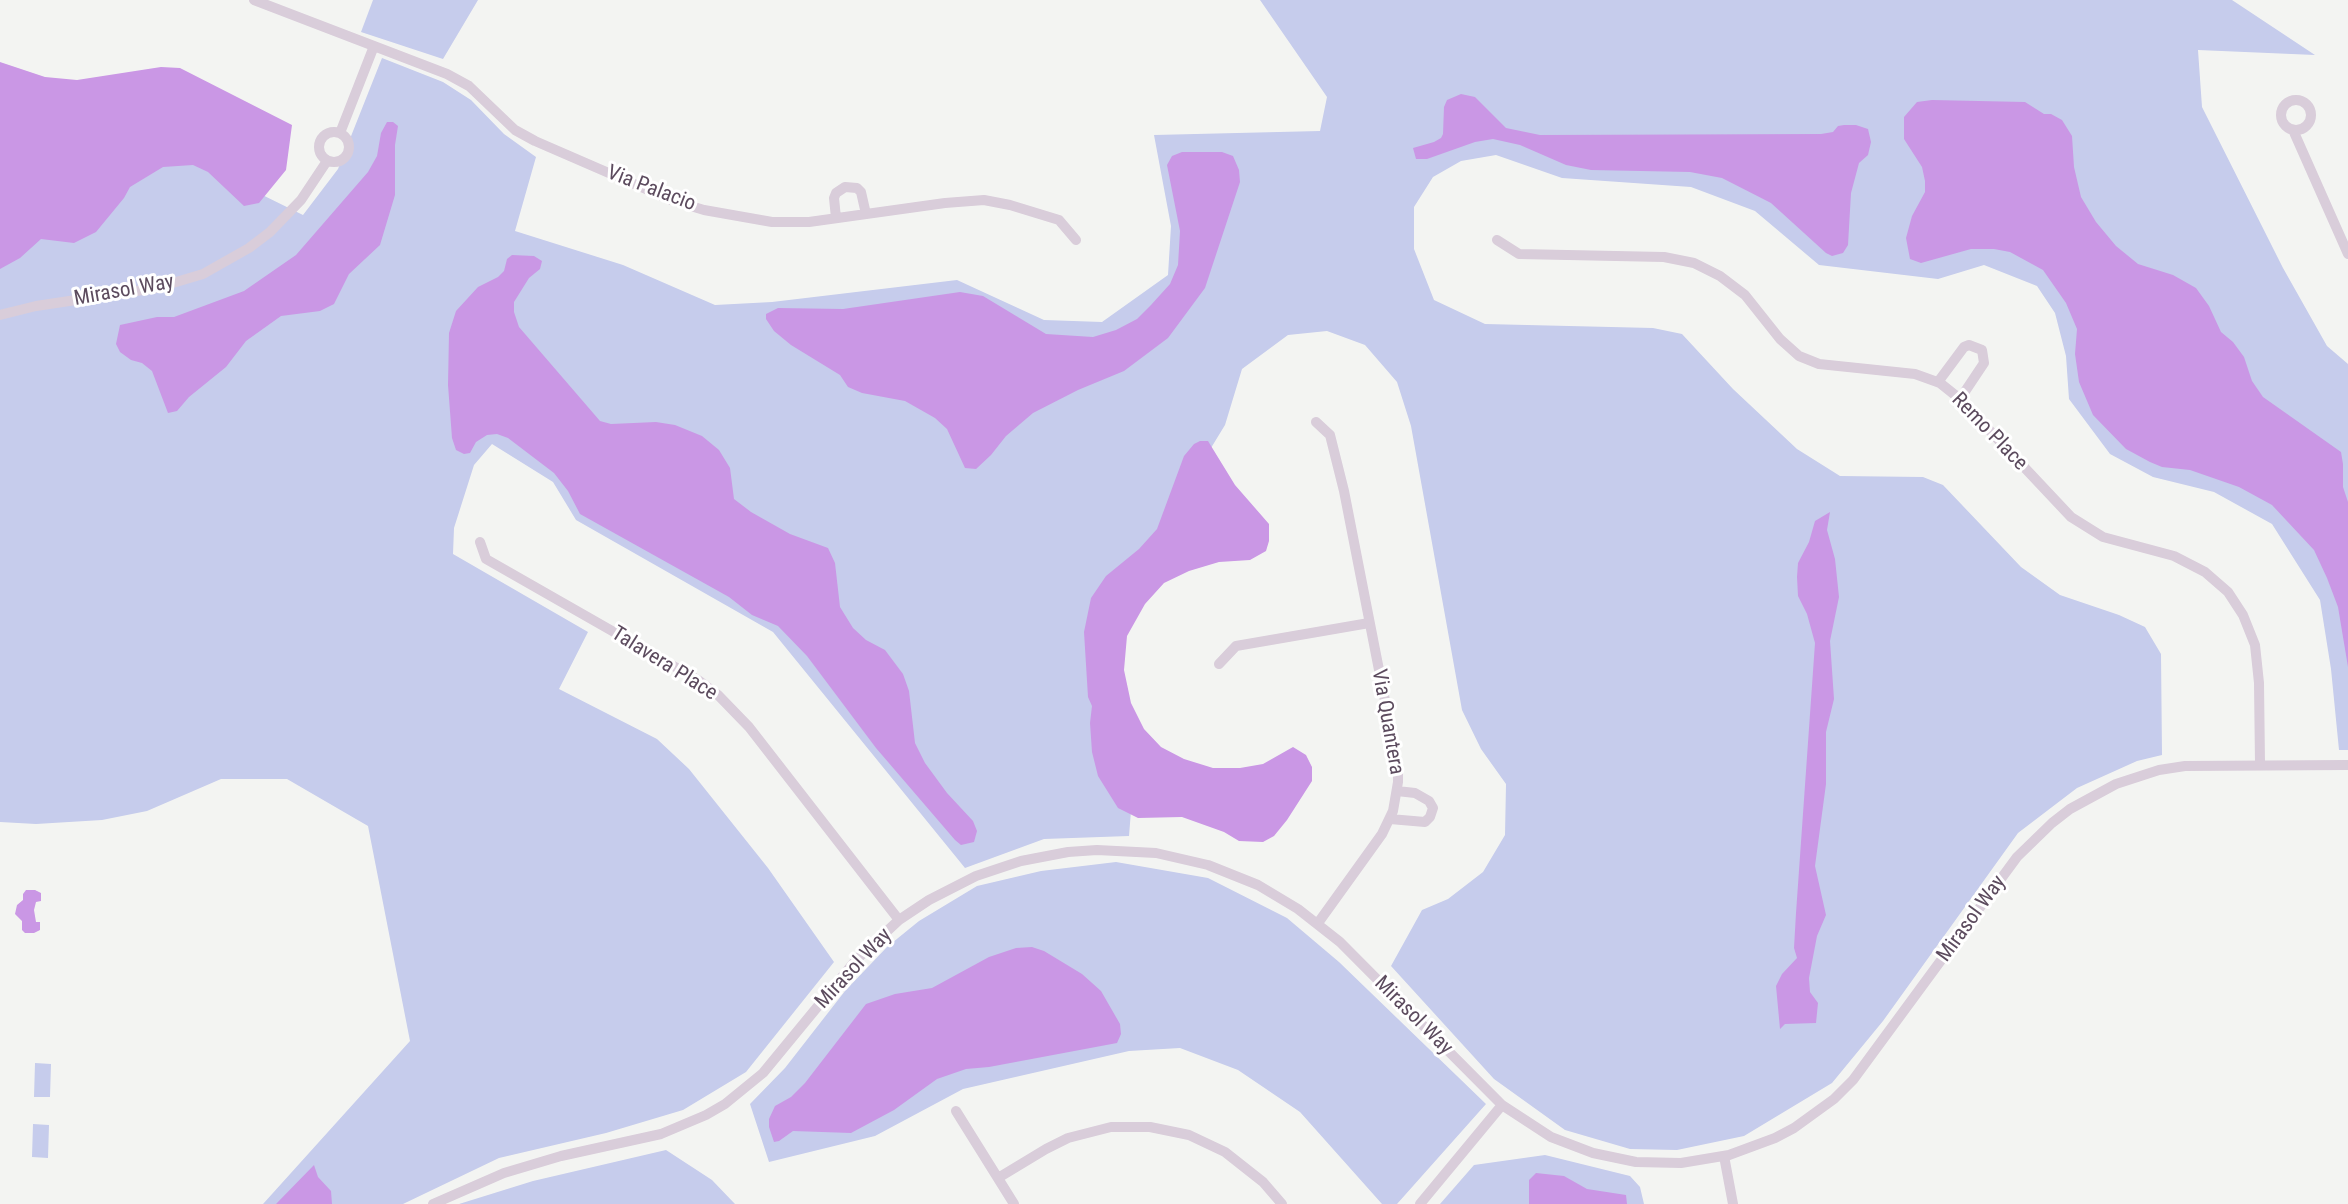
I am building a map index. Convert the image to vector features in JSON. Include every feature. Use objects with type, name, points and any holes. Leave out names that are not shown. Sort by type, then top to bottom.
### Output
[{"type":"street","name":"Via Palacio","points":[[254,0],[447,74],[469,86],[515,130],[535,141],[671,200],[704,210],[772,222],[809,222],[984,200],[1059,220],[1076,240]]},
{"type":"street","name":"Mirasol Way","points":[[340,133],[374,46]]},
{"type":"street","points":[[2293,130],[2348,254]]},
{"type":"street","name":"Mirasol Way","points":[[330,133],[340,133],[349,144],[348,153],[337,162],[327,161],[320,154],[321,139],[330,133]]},
{"type":"street","name":"Mirasol Way","points":[[0,315],[36,306],[156,289],[203,274],[249,248],[270,232],[302,200],[327,161]]},
{"type":"street","points":[[836,218],[836,193],[845,187],[857,188],[861,192],[866,214]]},
{"type":"street","name":"Remo Place","points":[[1497,240],[1519,254],[1664,257],[1694,263],[1720,276],[1745,295],[1780,340],[1799,356],[1819,364],[1915,374],[1938,382],[1960,399],[2071,517],[2103,537],[2174,556],[2205,572],[2228,592],[2244,614],[2255,645],[2259,683],[2260,764]]},
{"type":"street","points":[[1938,382],[1964,347],[1969,345],[1982,350],[1984,363],[1960,399]]},
{"type":"street","name":"Via Quantera","points":[[1316,422],[1330,435],[1344,491],[1398,767],[1397,791],[1390,819],[1318,923]]},
{"type":"street","name":"Talavera Place","points":[[480,542],[486,559],[698,680],[718,695],[749,727],[899,920]]},
{"type":"street","points":[[1219,664],[1236,646],[1370,623]]},
{"type":"street","name":"Mirasol Way","points":[[433,1204],[513,1170],[561,1156],[661,1134],[716,1110],[763,1073],[856,960],[899,920],[949,888],[998,867],[1044,855],[1097,850],[1156,853],[1208,865],[1258,885],[1318,923],[1502,1105],[1551,1137],[1572,1146],[1636,1162],[1681,1163],[1724,1156],[1750,1148],[1794,1128],[1813,1116],[1853,1080],[2017,857],[2052,822],[2070,809],[2116,784],[2159,770],[2207,764],[2348,765]]},
{"type":"street","points":[[1390,819],[1425,822],[1433,808],[1429,801],[1415,793],[1397,791]]},
{"type":"street","points":[[1420,1204],[1502,1105]]},
{"type":"street","points":[[956,1111],[1014,1204]]},
{"type":"street","points":[[998,1178],[1068,1138],[1111,1128],[1150,1127],[1189,1135],[1225,1152],[1254,1174],[1282,1204]]},
{"type":"street","points":[[1724,1156],[1733,1204]]},
{"type":"shaded area","points":[[373,0],[478,0],[443,59],[361,32]]},
{"type":"shaded area","points":[[1260,0],[2232,0],[2315,55],[2198,50],[2202,107],[2283,268],[2327,346],[2348,364],[2348,750],[2339,750],[2331,669],[2320,600],[2272,524],[2214,492],[2153,477],[2110,454],[2069,399],[2066,356],[2055,313],[2037,286],[1984,265],[1938,279],[1819,265],[1755,211],[1691,187],[1562,178],[1496,155],[1461,161],[1433,177],[1414,207],[1414,249],[1434,300],[1485,324],[1653,328],[1682,334],[1733,389],[1797,449],[1840,476],[1923,477],[1943,485],[2021,567],[2060,595],[2145,627],[2161,654],[2162,755],[2137,761],[2077,788],[2018,833],[1883,1021],[1832,1083],[1744,1136],[1677,1150],[1630,1149],[1565,1130],[1494,1079],[1391,966],[1422,910],[1448,899],[1483,872],[1505,835],[1506,784],[1481,749],[1462,710],[1411,426],[1397,382],[1365,345],[1327,331],[1288,335],[1242,369],[1225,425],[1125,589],[1110,689],[1133,786],[1129,836],[1044,839],[965,868],[773,632],[576,520],[553,482],[492,444],[474,465],[454,528],[453,554],[588,632],[559,689],[657,739],[689,769],[768,868],[834,962],[746,1072],[683,1110],[606,1133],[499,1158],[403,1204],[263,1204],[410,1041],[368,826],[287,779],[221,779],[147,811],[102,820],[36,824],[0,822],[0,210],[163,146],[303,215],[338,169],[382,58],[443,82],[471,100],[504,134],[536,157],[515,231],[623,265],[715,305],[772,302],[957,280],[1044,320],[1102,322],[1168,275],[1171,226],[1154,135],[1320,131],[1327,97]]},
{"type":"shaded area","points":[[0,62],[45,77],[77,80],[161,67],[180,68],[292,125],[286,170],[259,203],[244,206],[208,172],[193,165],[163,167],[130,187],[96,232],[74,243],[41,239],[20,258],[0,269]]},
{"type":"shaded area","points":[[1461,94],[1475,97],[1506,128],[1540,135],[1821,134],[1833,132],[1838,126],[1844,125],[1868,129],[1871,142],[1868,155],[1859,163],[1851,193],[1848,245],[1843,253],[1832,256],[1826,253],[1771,203],[1722,178],[1690,172],[1591,170],[1566,165],[1520,145],[1493,139],[1475,142],[1427,159],[1416,159],[1413,148],[1441,138],[1447,100]]},
{"type":"shaded area","points":[[1917,102],[2025,102],[2044,114],[2051,114],[2062,120],[2072,136],[2074,167],[2081,197],[2096,222],[2116,246],[2138,264],[2173,275],[2196,288],[2209,306],[2221,332],[2244,357],[2252,381],[2263,397],[2341,452],[2343,487],[2348,502],[2348,667],[2338,607],[2314,550],[2272,505],[2239,487],[2190,470],[2162,467],[2150,462],[2126,449],[2093,415],[2079,382],[2075,354],[2077,329],[2066,303],[2043,270],[2010,252],[1994,249],[1971,249],[1921,263],[1910,259],[1906,238],[1912,216],[1925,192],[1925,181],[1922,167],[1904,139],[1904,117]]},
{"type":"shaded area","points":[[387,122],[398,126],[395,145],[395,195],[380,245],[349,274],[334,304],[320,311],[281,316],[246,341],[226,367],[189,397],[177,411],[168,413],[152,371],[120,352],[116,344],[120,325],[157,317],[174,317],[244,291],[296,255],[368,172],[377,156],[381,133]]},
{"type":"shaded area","points":[[1182,152],[1222,152],[1233,156],[1239,170],[1240,182],[1205,288],[1168,338],[1124,371],[1033,413],[1006,436],[976,469],[965,468],[947,429],[935,418],[905,401],[862,393],[848,387],[840,375],[791,345],[774,331],[766,319],[766,314],[778,308],[843,309],[960,292],[983,296],[1046,334],[1093,337],[1116,330],[1137,319],[1151,305],[1170,284],[1178,265],[1180,231],[1167,165],[1172,156]]},
{"type":"shaded area","points":[[512,255],[534,256],[542,261],[540,269],[529,278],[514,302],[519,327],[600,421],[611,424],[656,422],[675,425],[702,436],[719,450],[730,468],[734,499],[790,534],[828,548],[835,563],[840,607],[853,628],[866,640],[885,650],[903,674],[909,691],[915,743],[925,763],[947,793],[973,821],[977,831],[974,842],[961,845],[955,840],[876,748],[807,656],[778,626],[752,615],[729,597],[580,514],[568,491],[554,473],[508,438],[497,434],[487,435],[476,442],[470,453],[464,454],[456,450],[452,438],[448,385],[449,333],[456,311],[478,287],[504,271],[507,259]]},
{"type":"shaded area","points":[[1200,441],[1208,441],[1235,485],[1269,524],[1266,551],[1250,560],[1219,562],[1189,571],[1164,583],[1145,604],[1127,636],[1124,670],[1131,703],[1144,729],[1161,747],[1184,759],[1213,768],[1240,768],[1263,764],[1293,747],[1306,755],[1312,767],[1312,781],[1287,820],[1274,836],[1263,842],[1239,841],[1224,832],[1182,817],[1138,818],[1118,808],[1098,776],[1092,752],[1092,706],[1088,697],[1084,632],[1091,598],[1106,576],[1139,549],[1157,529],[1184,456]]},
{"type":"shaded area","points":[[1830,512],[1827,530],[1835,559],[1839,597],[1830,641],[1834,699],[1826,732],[1826,784],[1815,866],[1826,915],[1817,936],[1809,978],[1810,992],[1818,1003],[1816,1023],[1785,1024],[1780,1029],[1776,986],[1782,974],[1797,958],[1794,948],[1796,913],[1815,643],[1807,614],[1798,596],[1798,563],[1809,542],[1815,521]]},
{"type":"shaded area","points":[[1116,862],[1208,878],[1287,918],[1339,962],[1486,1104],[1397,1204],[1382,1204],[1300,1112],[1238,1070],[1180,1048],[1129,1051],[963,1089],[875,1136],[769,1162],[750,1104],[785,1068],[845,991],[887,947],[919,921],[977,886],[1041,871]]},
{"type":"shaded area","points":[[26,890],[41,893],[41,901],[36,902],[34,910],[36,922],[40,922],[40,930],[34,933],[25,933],[22,930],[22,921],[15,914]]},
{"type":"shaded area","points":[[1032,947],[1044,951],[1082,974],[1101,991],[1120,1024],[1121,1034],[1117,1043],[966,1069],[937,1079],[894,1110],[851,1133],[793,1131],[774,1142],[769,1119],[775,1106],[791,1097],[805,1083],[866,1004],[895,994],[932,988],[989,957],[1016,948]]},
{"type":"shaded area","points":[[35,1063],[51,1064],[50,1097],[34,1097]]},
{"type":"shaded area","points":[[33,1124],[49,1125],[48,1158],[32,1157]]},
{"type":"shaded area","points":[[666,1150],[712,1180],[735,1204],[459,1204],[533,1181]]},
{"type":"shaded area","points":[[1545,1155],[1630,1176],[1640,1187],[1644,1204],[1440,1204],[1474,1165]]},
{"type":"shaded area","points":[[314,1165],[318,1177],[331,1191],[332,1204],[276,1204]]},
{"type":"shaded area","points":[[1536,1173],[1564,1176],[1587,1189],[1626,1195],[1627,1204],[1529,1204],[1529,1180]]}]
